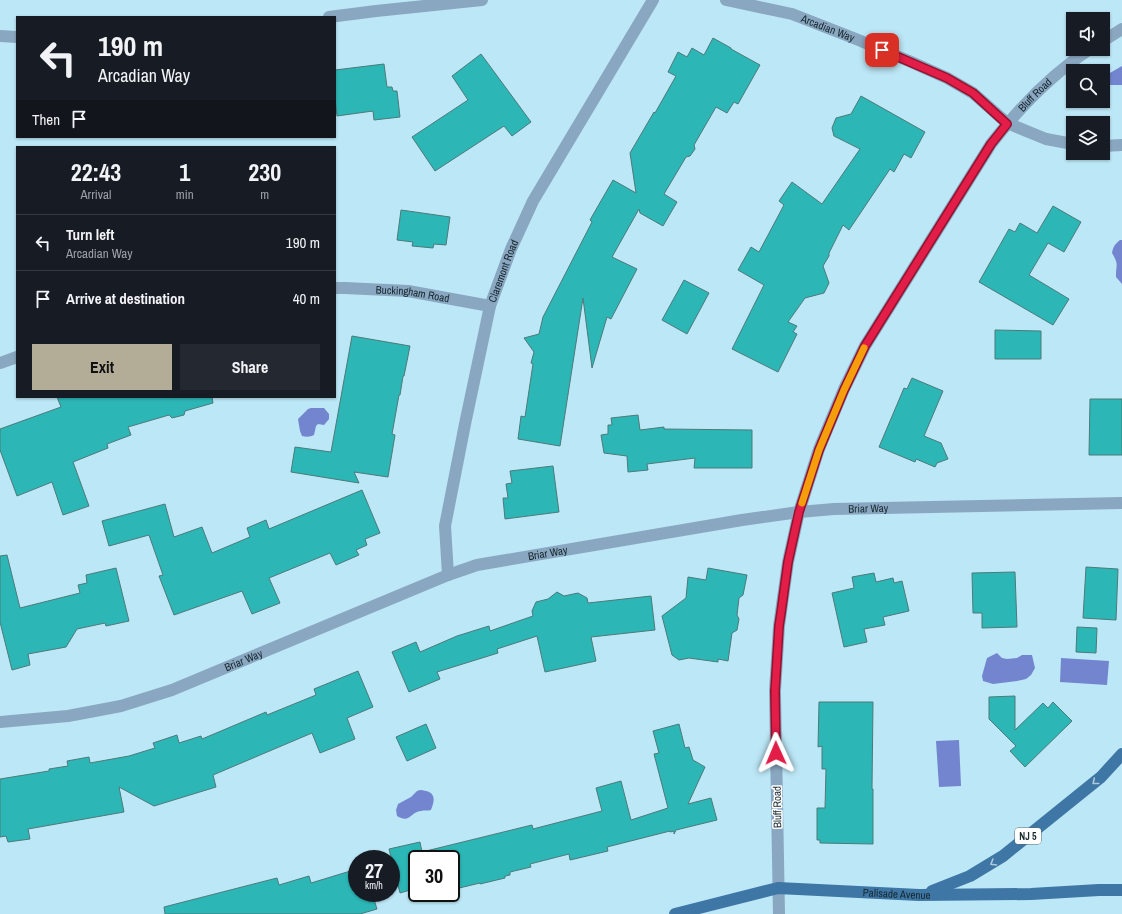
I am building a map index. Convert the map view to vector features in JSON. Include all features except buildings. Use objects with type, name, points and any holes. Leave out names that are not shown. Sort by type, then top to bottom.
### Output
[{"type":"main road","name":"NJ 5","points":[[919,895],[934,891],[970,876],[1003,856],[1101,777],[1122,754]]},
{"type":"main road","name":"Palisade Avenue","points":[[675,914],[778,888],[919,895],[1031,894],[1122,890]]},
{"type":"street","points":[[336,16],[482,0]]},
{"type":"street","name":"Claremont Road","points":[[448,575],[445,526],[490,306],[511,249],[533,201],[653,0]]},
{"type":"street","name":"Arcadian Way","points":[[726,0],[792,14],[909,61],[947,78],[973,93],[1007,124],[1046,139],[1066,143]]},
{"type":"street","points":[[1110,37],[1122,29]]},
{"type":"street","points":[[0,36],[16,37]]},
{"type":"street","name":"Bluff Road","points":[[779,914],[775,699],[779,626],[788,562],[799,512],[819,450],[844,390],[865,346],[991,144],[1007,124],[1043,86],[1080,56]]},
{"type":"street","points":[[1110,146],[1122,145]]},
{"type":"street","name":"Buckingham Road","points":[[336,288],[408,291],[490,306]]},
{"type":"street","points":[[0,363],[16,357]]},
{"type":"street","name":"Briar Way","points":[[0,722],[68,716],[121,706],[172,690],[448,575],[477,565],[516,557],[799,512],[834,509],[1122,503]]},
{"type":"water","points":[[1122,66],[1122,85],[1110,85],[1110,73]]},
{"type":"water","points":[[1122,240],[1122,284],[1116,277],[1116,260],[1112,253],[1114,246]]},
{"type":"water","points":[[311,408],[324,408],[329,414],[329,419],[324,425],[318,424],[316,426],[314,435],[308,437],[302,436],[298,419]]},
{"type":"water","points":[[997,653],[1002,658],[1007,659],[1017,658],[1022,655],[1032,655],[1035,668],[1031,675],[1026,679],[993,684],[983,681],[982,676],[987,658]]},
{"type":"water","points":[[1061,658],[1109,661],[1107,685],[1060,682]]},
{"type":"water","points":[[959,740],[961,786],[939,787],[936,741]]},
{"type":"water","points":[[420,790],[429,792],[433,796],[434,802],[431,810],[414,813],[405,819],[397,816],[396,810],[398,804]]},
{"type":"slow traffic","points":[[802,503],[819,450],[844,390],[864,348]]},
{"type":"route","points":[[776,753],[775,691],[779,626],[788,562],[799,512],[819,450],[844,390],[865,346],[991,144],[1007,124],[973,93],[947,78],[882,50]]}]
